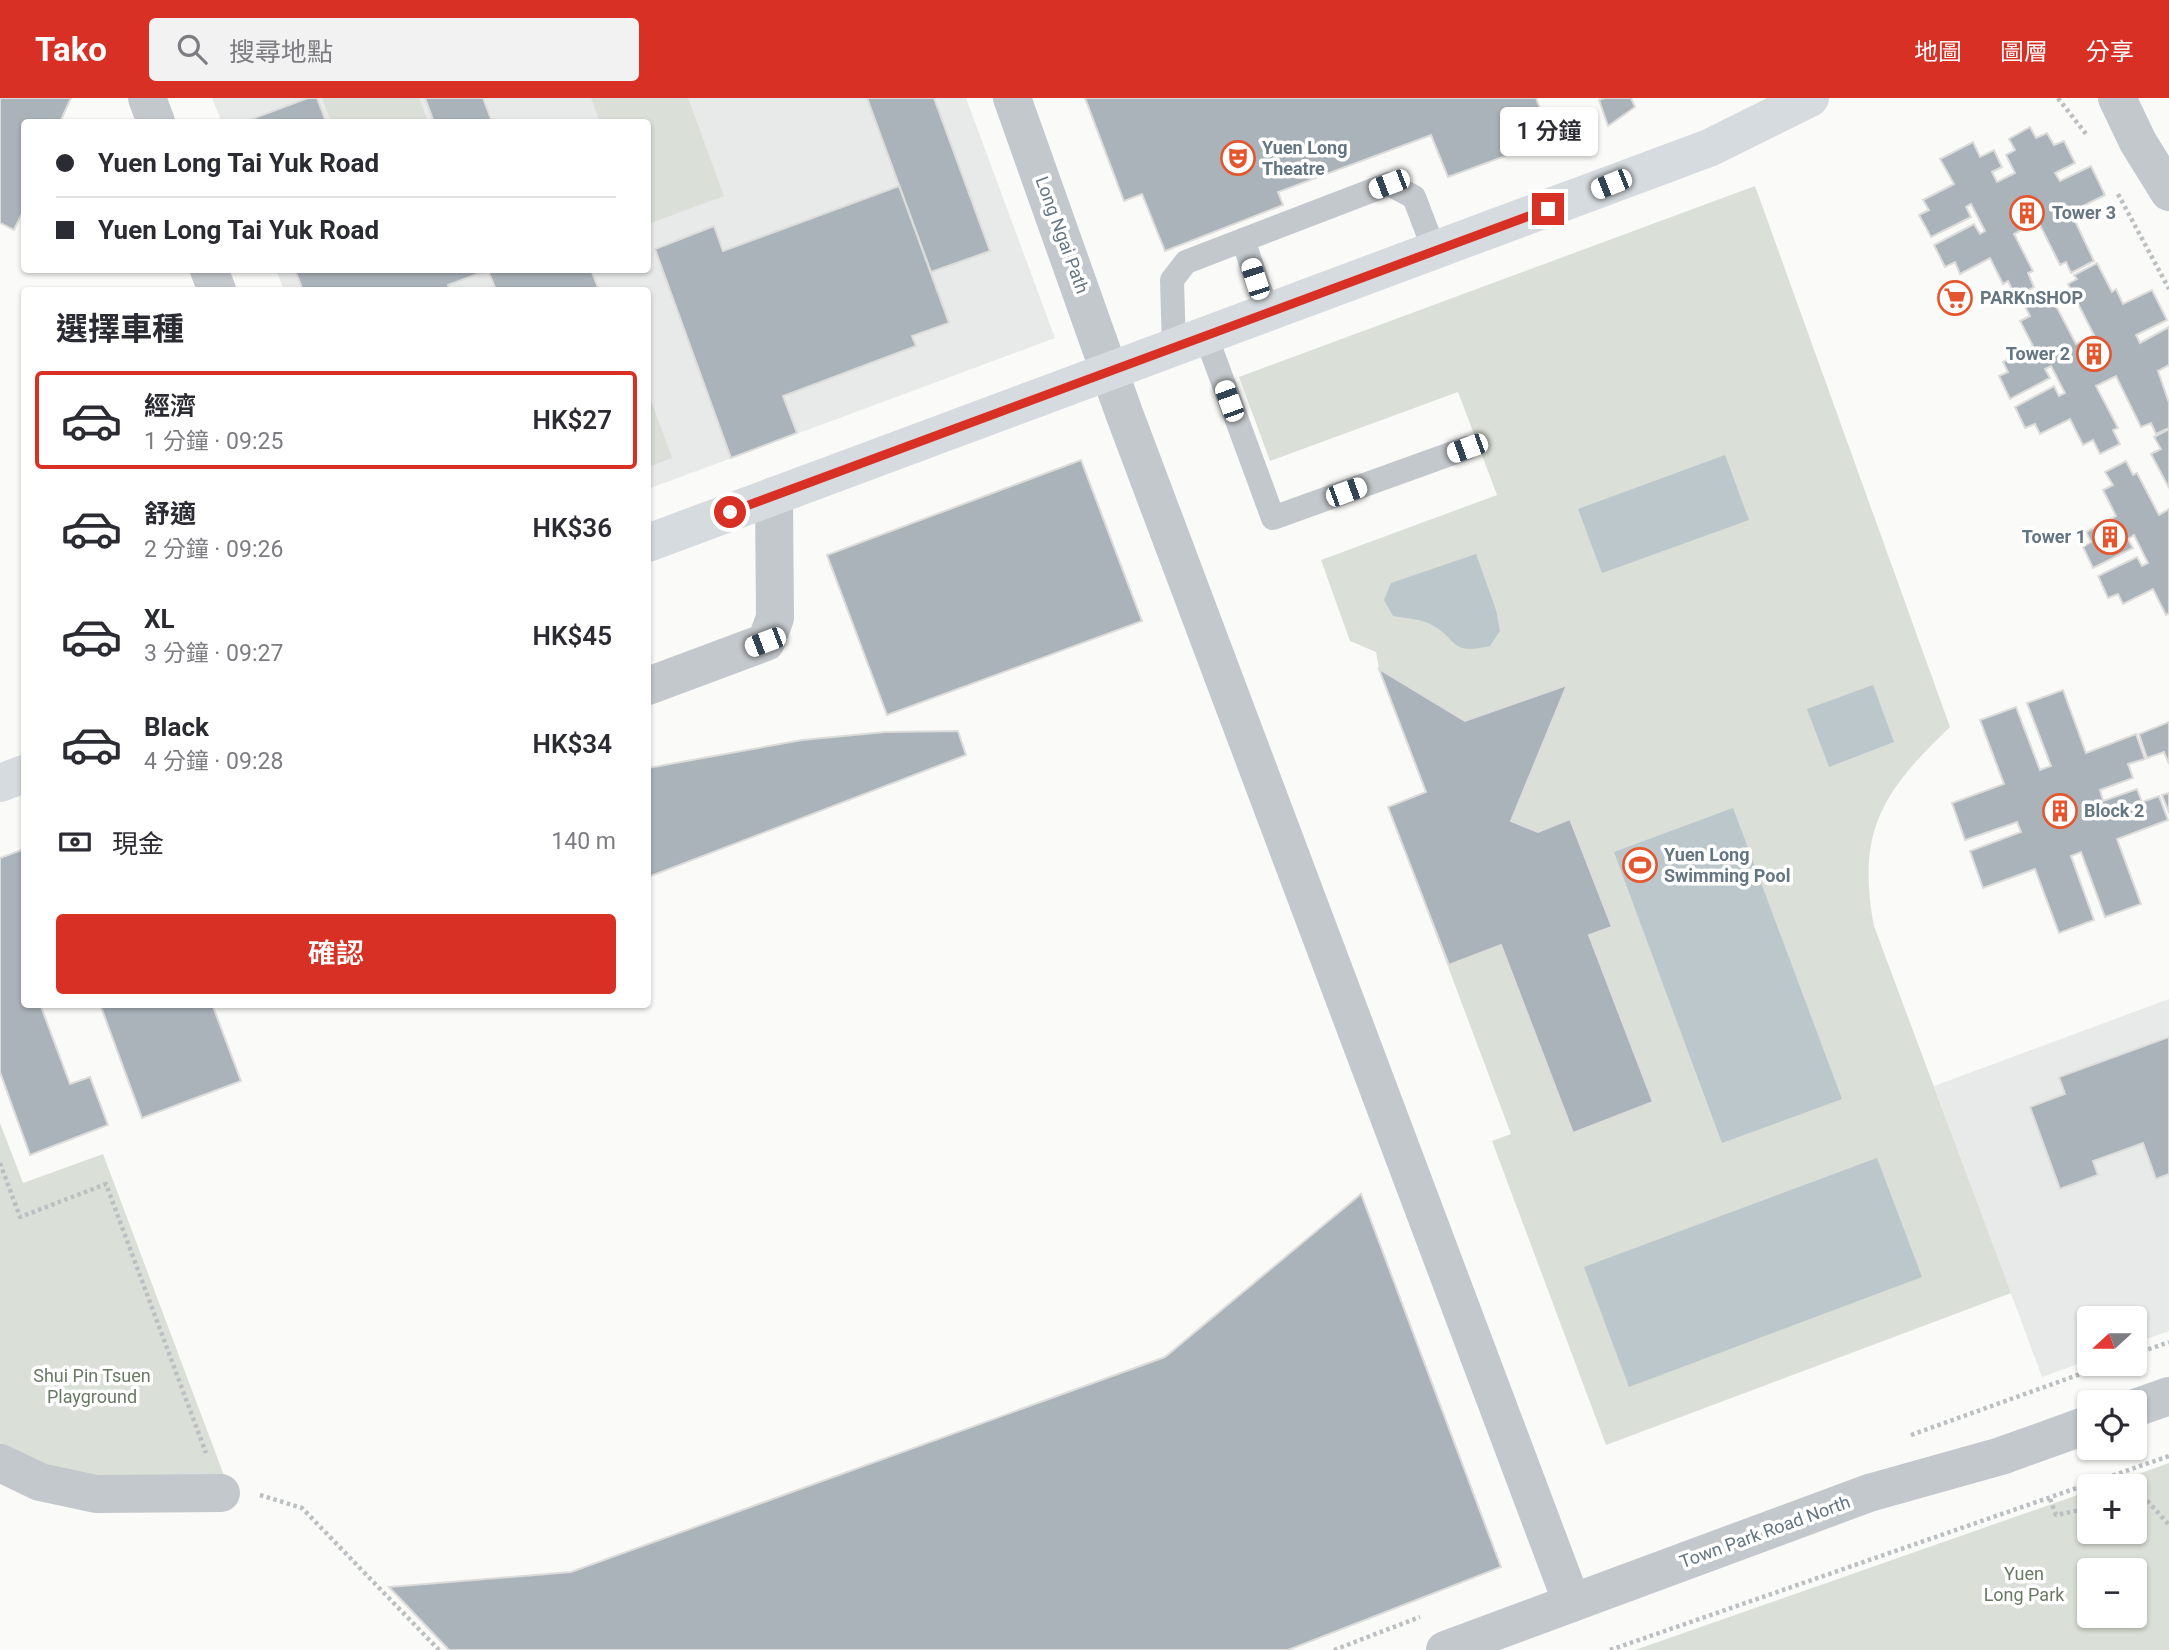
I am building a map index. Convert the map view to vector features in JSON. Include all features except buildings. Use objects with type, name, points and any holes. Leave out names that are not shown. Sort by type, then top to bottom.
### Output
[{"type":"main road","points":[[651,542],[1709,148],[1810,98]]},
{"type":"main road","points":[[0,783],[21,775]]},
{"type":"street","points":[[147,98],[155,119]]},
{"type":"street","name":"Long Ngai Path","points":[[1012,98],[1111,372],[1572,1603]]},
{"type":"street","points":[[2117,98],[2138,142],[2169,192]]},
{"type":"street","points":[[651,686],[765,642],[775,618],[774,496]]},
{"type":"street","points":[[2147,1404],[2169,1396]]},
{"type":"street","name":"Town Park Road North","points":[[1445,1650],[1869,1493],[2001,1456],[2077,1429]]},
{"type":"street","points":[[0,1463],[40,1482],[96,1494],[221,1493]]},
{"type":"lane","points":[[1435,252],[1414,197],[1389,184],[1186,262],[1172,280],[1190,343],[1273,518],[1467,448]]},
{"type":"lane","points":[[1243,240],[1268,313]]},
{"type":"path","points":[[2058,98],[2091,142]]},
{"type":"path","points":[[2114,186],[2169,289]]},
{"type":"path","points":[[0,1163],[20,1217],[106,1184],[221,1493],[247,1492],[302,1508],[439,1650]]},
{"type":"path","points":[[2147,1350],[2169,1342]]},
{"type":"path","points":[[1610,1650],[2169,1456]]},
{"type":"path","points":[[2050,1499],[2056,1515],[2077,1511]]},
{"type":"path","points":[[2147,1500],[2169,1524]]},
{"type":"shaded area","points":[[212,98],[966,98],[1055,338],[651,488],[651,287],[283,287],[277,273],[651,273],[651,119],[221,119]]},
{"type":"shaded area","points":[[1725,455],[1749,520],[1602,573],[1578,509]]},
{"type":"shaded area","points":[[1476,554],[1496,610],[1500,631],[1490,646],[1461,648],[1428,623],[1393,616],[1384,600],[1391,583]]},
{"type":"shaded area","points":[[1873,685],[1894,742],[1829,767],[1807,709]]},
{"type":"shaded area","points":[[1733,808],[1842,1099],[1722,1143],[1614,852]]},
{"type":"shaded area","points":[[2169,999],[2169,1331],[2147,1339],[2147,1306],[2077,1306],[2077,1364],[2042,1377],[1934,1086]]},
{"type":"shaded area","points":[[1877,1158],[1922,1277],[1629,1387],[1584,1267]]},
{"type":"green space","points":[[322,98],[419,98],[427,119],[330,119]]},
{"type":"green space","points":[[591,98],[688,98],[724,196],[651,223],[651,119],[599,119]]},
{"type":"green space","name":"Yuen Long Swimming Pool","points":[[1755,186],[1950,727],[1907,772],[1880,815],[1872,838],[1869,893],[1874,926],[2011,1293],[1606,1445],[1492,1141],[1511,1134],[1388,807],[1426,792],[1379,669],[1376,652],[1350,641],[1321,560],[1497,495],[1458,392],[1270,461],[1239,377]]},
{"type":"green space","points":[[651,400],[672,458],[651,466]]},
{"type":"green space","name":"Shui Pin Tsuen Playground","points":[[0,1123],[23,1183],[103,1154],[225,1478],[89,1478],[0,1449]]},
{"type":"green space","name":"Yuen Long Park","points":[[2169,1463],[2169,1650],[1635,1650],[2077,1495],[2077,1544],[2147,1544],[2147,1474],[2138,1474]]},
{"type":"place","name":"Yuen Long Theatre","points":[[1238,158]]},
{"type":"place","name":"Tower 3","points":[[2027,213]]},
{"type":"place","name":"PARKnSHOP","points":[[1955,298]]},
{"type":"place","name":"Tower 2","points":[[2094,354]]},
{"type":"place","name":"Tower 1","points":[[2110,537]]},
{"type":"place","name":"Block 2","points":[[2060,811]]},
{"type":"place","name":"Yuen Long Swimming Pool","points":[[1640,865]]},
{"type":"route","points":[[730,512],[1548,209]]}]
